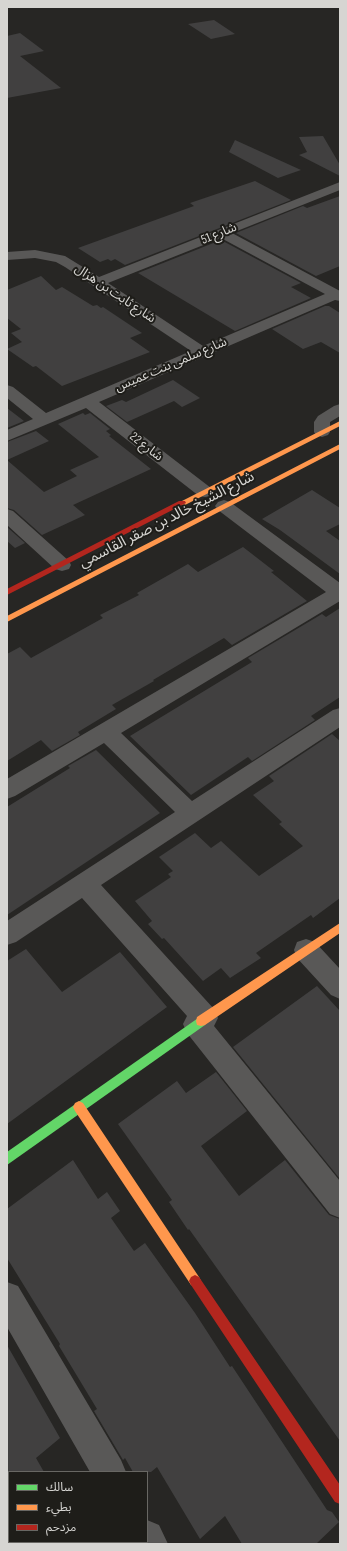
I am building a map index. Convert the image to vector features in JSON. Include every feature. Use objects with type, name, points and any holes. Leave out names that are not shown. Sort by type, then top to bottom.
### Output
[{"type":"main road","name":"شارع الشيخ خالد بن صقر القاسمي","points":[[7,592],[340,423]]},
{"type":"main road","name":"شارع الشيخ خالد بن صقر القاسمي","points":[[7,619],[340,446]]},
{"type":"main road","points":[[7,1160],[200,1021],[340,927]]},
{"type":"main road","points":[[79,1107],[340,1497]]},
{"type":"street","name":"شارع 51","points":[[98,282],[340,186]]},
{"type":"street","points":[[222,233],[335,291]]},
{"type":"street","name":"شارع ثابت بن هزال","points":[[14,255],[48,255],[60,259],[98,282],[202,352]]},
{"type":"street","name":"شارع سلمى بنت عميس","points":[[7,436],[202,352],[335,291]]},
{"type":"street","points":[[7,390],[44,420]]},
{"type":"street","name":"شارع 22","points":[[87,401],[205,492]]},
{"type":"street","points":[[322,432],[322,422],[324,419],[340,409]]},
{"type":"street","points":[[8,788],[340,593],[224,506]]},
{"type":"street","points":[[7,515],[62,565]]},
{"type":"street","points":[[7,934],[340,716]]},
{"type":"street","points":[[106,731],[191,814]]},
{"type":"street","points":[[85,884],[200,1021],[340,1204]]},
{"type":"street","points":[[306,950],[340,987]]},
{"type":"street","points":[[7,1297],[108,1471]]},
{"type":"building","points":[[214,20],[235,34],[211,39],[188,24]]},
{"type":"building","points":[[20,33],[44,51],[20,56],[61,88],[7,98],[7,36]]},
{"type":"building","points":[[323,136],[340,165],[340,176],[299,155],[307,152],[299,137]]},
{"type":"building","points":[[235,140],[301,170],[278,178],[229,152]]},
{"type":"building","points":[[255,181],[291,200],[125,265],[115,259],[111,261],[108,259],[100,262],[78,248],[194,206],[190,203]]},
{"type":"building","points":[[340,196],[340,266],[316,276],[236,233],[303,206],[307,208]]},
{"type":"building","points":[[221,240],[301,283],[291,287],[311,298],[235,331],[138,273]]},
{"type":"building","points":[[41,276],[56,290],[62,287],[93,306],[97,305],[101,308],[103,307],[142,333],[130,338],[150,352],[62,386],[36,366],[33,367],[7,349],[22,342],[11,333],[21,329],[7,318],[7,290]]},
{"type":"building","points":[[325,306],[329,306],[340,313],[340,353],[321,342],[303,349],[272,329]]},
{"type":"building","points":[[173,380],[200,398],[182,407],[174,401],[127,422],[106,406],[122,400],[126,402]]},
{"type":"building","points":[[7,408],[24,421],[7,428]]},
{"type":"building","points":[[83,413],[85,415],[90,413],[110,429],[106,431],[111,435],[109,436],[151,469],[73,505],[85,515],[42,535],[14,510],[7,508],[7,460],[44,492],[77,476],[70,470],[99,457],[58,424]]},
{"type":"building","points":[[36,431],[49,441],[7,460],[7,442]]},
{"type":"building","points":[[312,490],[340,508],[340,524],[326,531],[340,541],[340,574],[280,530],[262,519]]},
{"type":"building","points":[[7,527],[25,543],[15,548],[7,541]]},
{"type":"building","points":[[243,547],[274,571],[271,572],[307,601],[232,645],[224,638],[112,705],[116,709],[78,732],[80,735],[52,751],[41,740],[7,761],[7,654],[20,647],[31,658],[103,618],[100,615],[139,595],[137,593],[188,564],[198,572]]},
{"type":"building","points":[[340,608],[340,697],[311,716],[315,720],[252,761],[248,757],[191,795],[130,736],[252,662],[248,658],[322,614],[326,617]]},
{"type":"building","points":[[332,734],[340,741],[340,898],[313,918],[311,915],[256,953],[261,958],[230,978],[221,968],[203,981],[164,938],[162,939],[148,924],[152,921],[135,901],[171,877],[168,874],[173,871],[159,857],[195,833],[211,848],[221,841],[259,876],[303,846],[279,824],[282,822],[253,795],[274,781],[269,776]]},
{"type":"building","points":[[96,750],[160,813],[7,915],[7,807],[70,768],[68,766]]},
{"type":"building","points":[[26,949],[62,992],[120,952],[167,1007],[7,1124],[7,961]]},
{"type":"building","points":[[317,986],[340,1011],[340,1179],[233,1047]]},
{"type":"building","points":[[216,1072],[247,1111],[201,1146],[239,1196],[285,1160],[329,1215],[340,1219],[340,1441],[189,1229],[188,1230],[169,1202],[172,1200],[118,1124],[177,1081],[186,1093]]},
{"type":"building","points":[[73,1160],[98,1199],[107,1192],[120,1211],[111,1218],[134,1251],[145,1243],[195,1313],[230,1367],[232,1366],[327,1510],[332,1512],[339,1522],[316,1544],[242,1544],[225,1516],[200,1539],[157,1467],[151,1472],[132,1471],[125,1458],[123,1460],[94,1411],[97,1409],[59,1346],[60,1344],[7,1258],[7,1209]]},
{"type":"building","points":[[7,1345],[60,1438],[36,1458],[43,1471],[7,1472]]},
{"type":"traffic: fast","points":[[7,1159],[201,1021]]},
{"type":"traffic: slow","points":[[182,503],[340,423]]},
{"type":"traffic: slow","points":[[7,619],[340,446]]},
{"type":"traffic: slow","points":[[201,1021],[340,927]]},
{"type":"traffic: slow","points":[[79,1107],[195,1281]]},
{"type":"traffic: jam","points":[[7,592],[182,503]]},
{"type":"traffic: jam","points":[[195,1281],[340,1497]]}]
